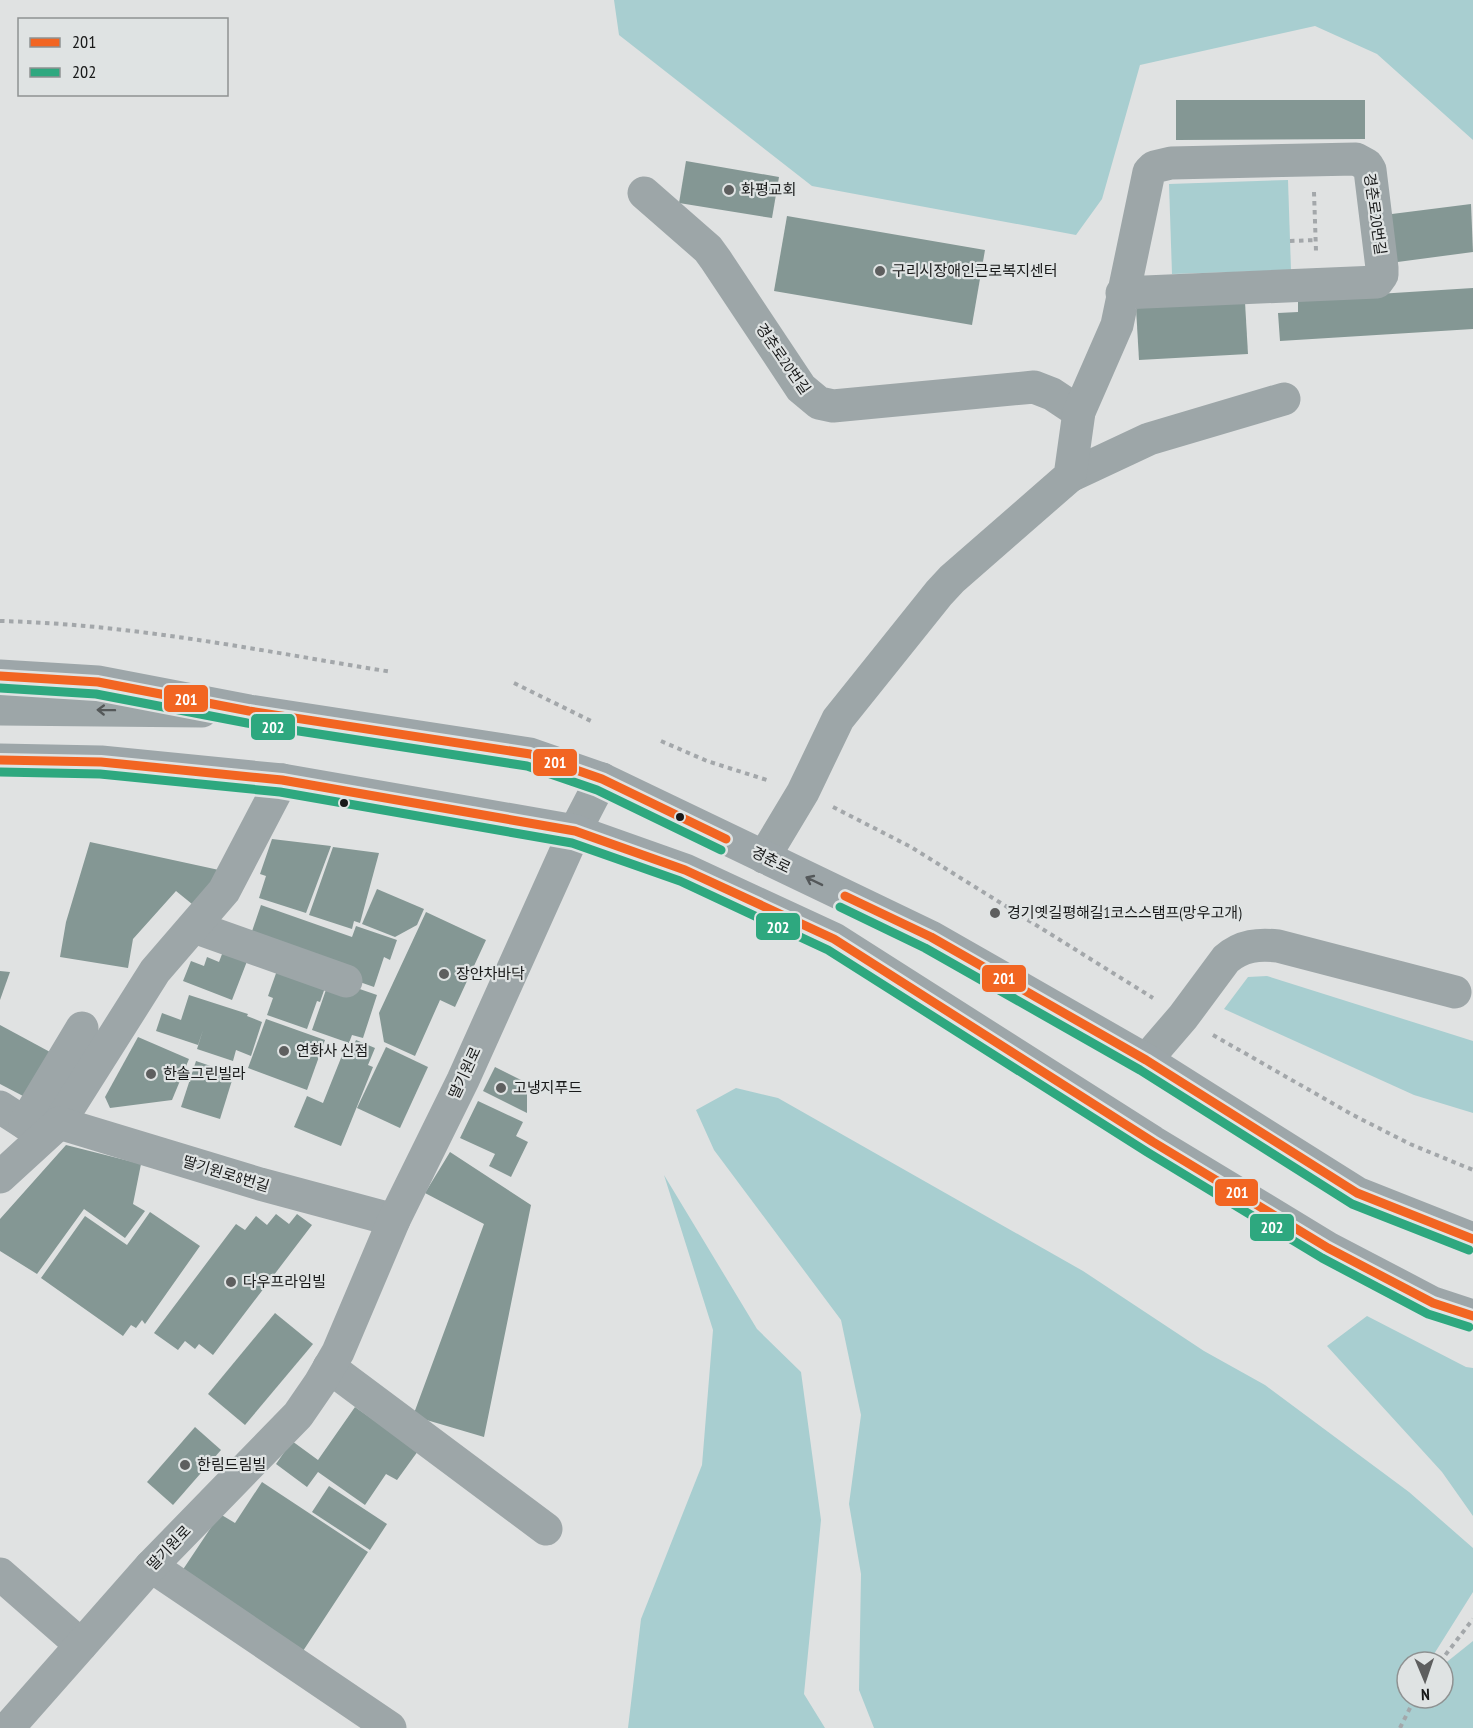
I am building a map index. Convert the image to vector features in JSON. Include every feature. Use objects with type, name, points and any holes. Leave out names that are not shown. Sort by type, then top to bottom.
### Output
[{"type":"main road","name":"경춘로","points":[[0,676],[98,682],[249,711],[530,754],[602,779],[931,937],[1146,1060],[1357,1193],[1473,1239]]},
{"type":"main road","points":[[0,760],[101,762],[282,780],[575,831],[685,870],[834,939],[1153,1142],[1328,1248],[1433,1303],[1473,1316]]},
{"type":"street","name":"경춘로20번길","points":[[1070,477],[1079,412],[1117,325],[1122,293],[1146,179],[1154,167],[1171,163],[1356,159],[1367,165],[1370,170],[1382,275],[1377,282],[1122,293]]},
{"type":"street","name":"경춘로20번길","points":[[644,193],[708,249],[801,388],[819,403],[833,406],[1034,387],[1052,394],[1079,412]]},
{"type":"street","points":[[764,857],[803,792],[838,719],[952,579],[1070,477],[1149,439],[1284,399]]},
{"type":"street","points":[[0,709],[249,711]]},
{"type":"street","name":"딸기원로","points":[[8,1728],[151,1566],[298,1415],[329,1367],[338,1352],[394,1220],[463,1080],[575,831],[602,779]]},
{"type":"street","points":[[32,1122],[155,971],[224,891],[282,780]]},
{"type":"street","points":[[194,927],[346,981]]},
{"type":"street","points":[[1146,1060],[1183,1017],[1226,959],[1235,951],[1248,946],[1265,945],[1455,992]]},
{"type":"street","points":[[0,1177],[82,1028]]},
{"type":"street","name":"딸기원로8번길","points":[[32,1122],[394,1220]]},
{"type":"street","points":[[329,1367],[546,1529]]},
{"type":"street","points":[[151,1566],[390,1728]]},
{"type":"street","points":[[0,1574],[81,1645]]},
{"type":"path","points":[[1313,160],[1317,285]]},
{"type":"path","points":[[1290,241],[1316,240]]},
{"type":"path","points":[[0,621],[46,622],[150,633],[392,672]]},
{"type":"path","points":[[514,683],[591,721]]},
{"type":"path","points":[[661,741],[707,761],[803,792],[911,847],[1183,1017],[1310,1092],[1410,1144],[1473,1170]]},
{"type":"path","points":[[1449,1650],[1473,1619]]},
{"type":"path","points":[[1400,1728],[1409,1710]]},
{"type":"shaded area","points":[[614,0],[1473,0],[1473,140],[1377,54],[1315,26],[1140,65],[1102,199],[1076,235],[812,186],[619,35]]},
{"type":"shaded area","points":[[1288,180],[1291,270],[1172,274],[1169,184]]},
{"type":"shaded area","points":[[1267,976],[1473,1041],[1473,1113],[1414,1095],[1224,1009],[1248,977]]},
{"type":"shaded area","points":[[736,1088],[778,1098],[1083,1271],[1204,1351],[1265,1385],[1409,1492],[1473,1548],[1473,1592],[1437,1650],[1395,1650],[1395,1710],[1455,1710],[1455,1655],[1473,1641],[1473,1728],[874,1728],[859,1690],[861,1574],[849,1504],[861,1415],[841,1320],[714,1150],[696,1110]]},
{"type":"shaded area","points":[[664,1175],[757,1329],[801,1372],[821,1520],[804,1694],[825,1728],[628,1728],[641,1619],[702,1465],[713,1330]]},
{"type":"shaded area","points":[[1367,1316],[1466,1367],[1473,1368],[1473,1516],[1442,1472],[1327,1346]]},
{"type":"building","points":[[1176,100],[1365,100],[1365,139],[1176,140]]},
{"type":"building","name":"화평교회","points":[[686,161],[779,177],[772,218],[679,203]]},
{"type":"building","points":[[1471,204],[1473,252],[1390,263],[1384,215]]},
{"type":"building","name":"구리시장애인근로복지센터","points":[[787,216],[985,250],[972,325],[774,291]]},
{"type":"building","points":[[1473,288],[1473,329],[1280,341],[1278,313],[1298,312],[1298,299]]},
{"type":"building","points":[[1245,302],[1248,354],[1139,360],[1136,308]]},
{"type":"building","points":[[272,839],[331,846],[306,913],[259,898],[266,876],[260,874]]},
{"type":"building","points":[[90,842],[219,870],[223,876],[192,904],[176,891],[133,939],[128,968],[60,957],[66,922]]},
{"type":"building","points":[[333,847],[379,853],[360,923],[354,921],[352,929],[309,915]]},
{"type":"building","points":[[377,889],[424,909],[417,925],[395,937],[362,924]]},
{"type":"building","points":[[261,905],[352,937],[356,926],[397,940],[390,960],[384,957],[374,987],[248,943]]},
{"type":"building","points":[[426,912],[486,940],[455,1007],[440,1000],[415,1056],[384,1042],[379,1013]]},
{"type":"building","points":[[227,941],[251,951],[232,1000],[183,981],[191,961],[204,966],[207,957],[219,962]]},
{"type":"building","points":[[280,962],[328,979],[307,1029],[267,1015],[273,998],[268,996]]},
{"type":"building","points":[[0,971],[10,972],[0,1000]]},
{"type":"building","points":[[328,984],[351,986],[377,995],[363,1038],[352,1035],[349,1043],[312,1030]]},
{"type":"building","points":[[189,995],[248,1014],[247,1016],[262,1022],[251,1056],[236,1050],[233,1061],[197,1049],[203,1030],[198,1045],[156,1031],[162,1013],[181,1020]]},
{"type":"building","points":[[266,1019],[325,1040],[307,1090],[248,1068]]},
{"type":"building","points":[[0,1025],[50,1052],[23,1096],[0,1084]]},
{"type":"building","name":"한솔그린빌라","points":[[138,1037],[189,1059],[172,1100],[110,1108],[105,1097]]},
{"type":"building","points":[[356,1040],[375,1048],[368,1065],[373,1067],[341,1146],[294,1127],[307,1096],[323,1103],[343,1053],[349,1056]]},
{"type":"building","points":[[386,1047],[428,1067],[400,1128],[357,1108]]},
{"type":"building","points":[[196,1061],[234,1074],[220,1119],[181,1107]]},
{"type":"building","points":[[495,1067],[527,1083],[527,1113],[483,1091]]},
{"type":"building","points":[[478,1101],[523,1122],[516,1136],[528,1142],[511,1177],[489,1166],[495,1154],[460,1138]]},
{"type":"building","points":[[66,1145],[141,1164],[133,1204],[145,1211],[125,1238],[84,1209],[37,1274],[0,1251],[0,1219]]},
{"type":"building","points":[[450,1152],[531,1205],[484,1437],[413,1416],[484,1224],[425,1193]]},
{"type":"building","points":[[150,1212],[200,1246],[145,1324],[142,1320],[136,1328],[131,1325],[123,1336],[41,1278],[85,1216],[127,1245]]},
{"type":"building","name":"다우프라임빌","points":[[276,1214],[289,1224],[297,1214],[312,1225],[213,1355],[199,1344],[195,1349],[185,1341],[178,1350],[154,1333],[236,1224],[245,1230],[256,1216],[267,1225]]},
{"type":"building","points":[[275,1313],[313,1344],[245,1425],[208,1394]]},
{"type":"building","points":[[355,1407],[418,1451],[397,1480],[386,1474],[365,1505],[318,1472],[307,1487],[276,1464],[292,1441],[318,1460]]},
{"type":"building","name":"한림드림빌","points":[[195,1427],[221,1450],[173,1505],[147,1482]]},
{"type":"building","points":[[262,1482],[368,1552],[303,1651],[182,1571],[220,1514],[235,1523]]},
{"type":"building","points":[[329,1486],[387,1524],[370,1550],[312,1512]]},
{"type":"transit line","name":"201","points":[[0,676],[98,682],[249,711],[530,754],[602,779],[726,839]]},
{"type":"transit line","name":"202","points":[[0,688],[96,694],[247,723],[527,766],[597,790],[721,850]]},
{"type":"transit line","name":"201","points":[[0,760],[101,762],[282,780],[575,831],[685,870],[834,939],[1153,1142],[1328,1248],[1433,1303],[1473,1316]]},
{"type":"transit line","name":"202","points":[[0,772],[100,774],[280,792],[572,843],[680,881],[828,950],[1147,1152],[1322,1258],[1428,1314],[1469,1327]]},
{"type":"transit line","name":"201","points":[[845,896],[931,937],[1146,1060],[1357,1193],[1473,1239]]},
{"type":"transit line","name":"202","points":[[840,907],[925,948],[1140,1070],[1352,1204],[1469,1250]]},
{"type":"place","name":"화평교회","points":[[729,190]]},
{"type":"place","name":"구리시장애인근로복지센터","points":[[880,271]]},
{"type":"place","name":"경기옛길평해길1코스스탬프(망우고개)","points":[[995,913]]},
{"type":"place","name":"장안차바닥","points":[[444,974]]},
{"type":"place","name":"연화사 신점","points":[[284,1051]]},
{"type":"place","name":"한솔그린빌라","points":[[151,1074]]},
{"type":"place","name":"고냉지푸드","points":[[501,1088]]},
{"type":"place","name":"다우프라임빌","points":[[231,1282]]},
{"type":"place","name":"한림드림빌","points":[[185,1465]]}]
